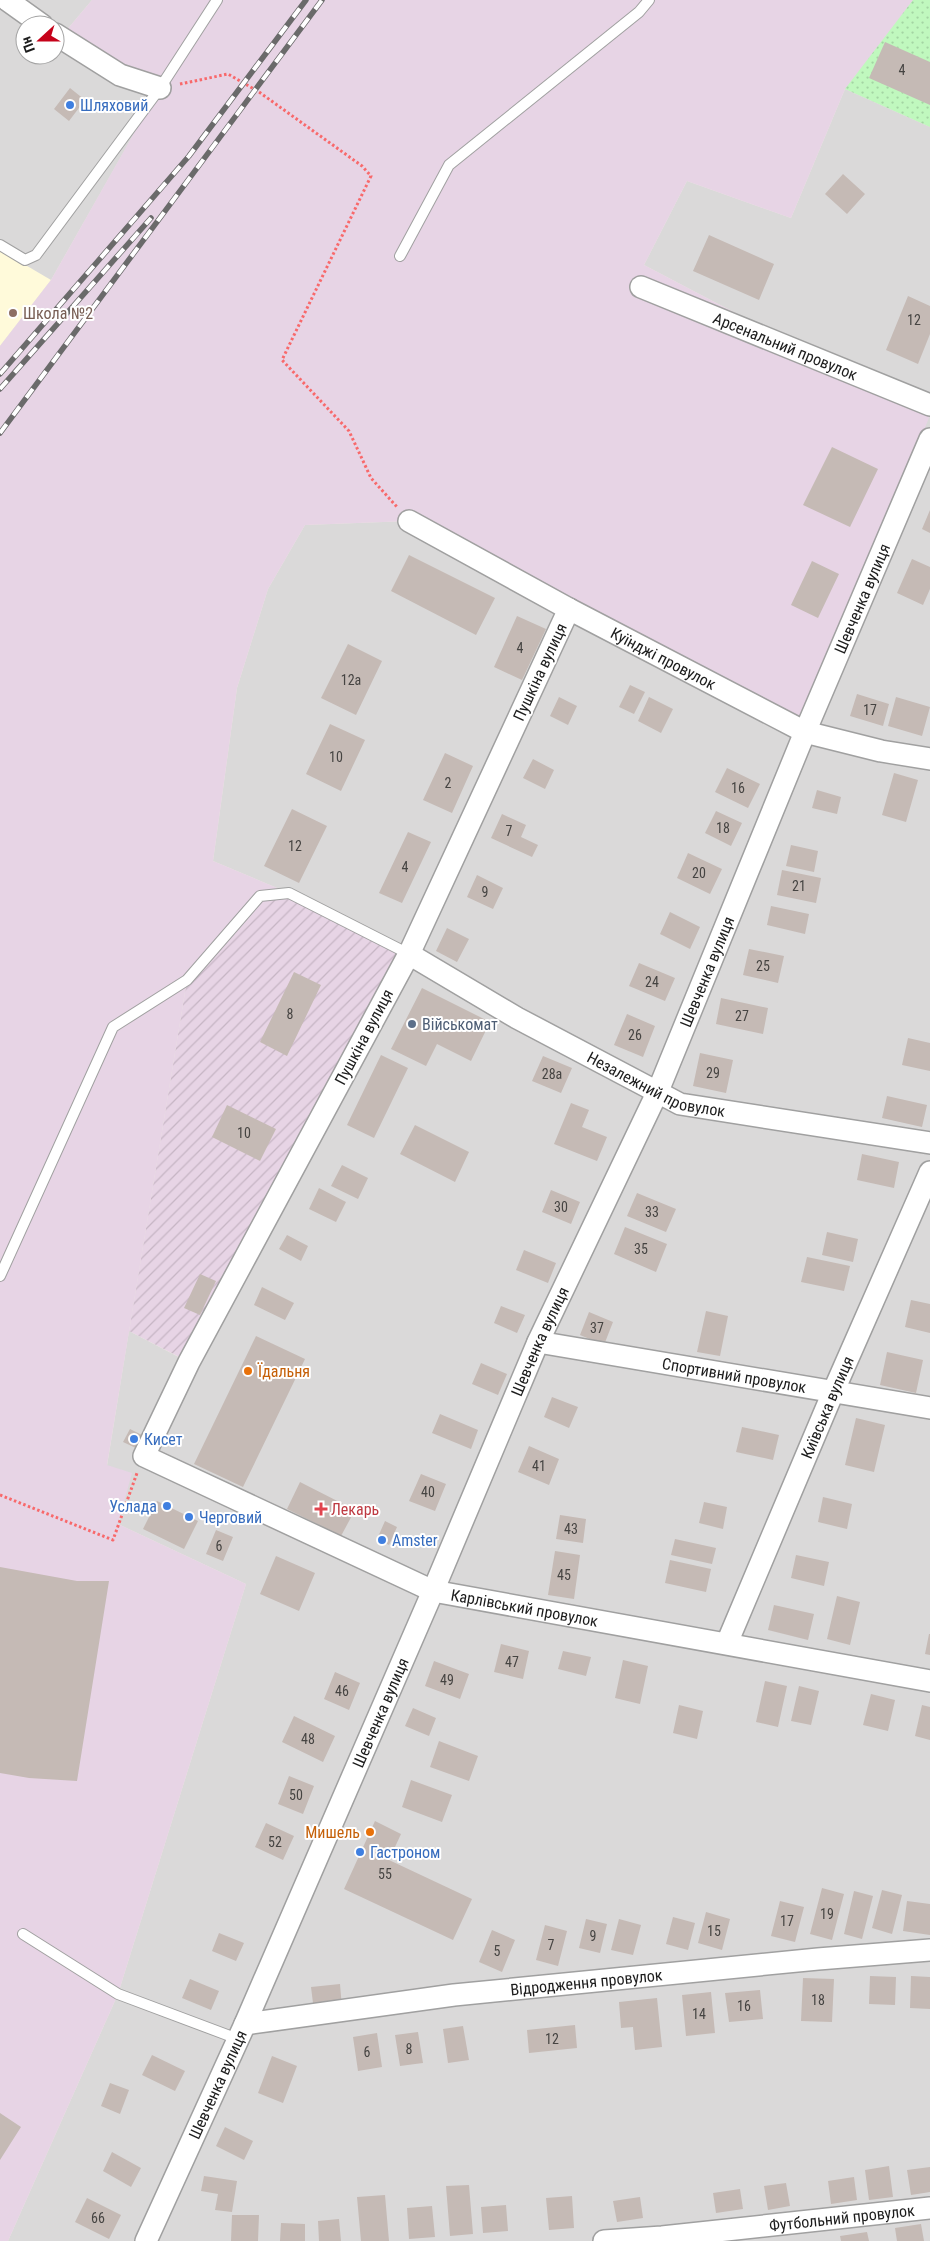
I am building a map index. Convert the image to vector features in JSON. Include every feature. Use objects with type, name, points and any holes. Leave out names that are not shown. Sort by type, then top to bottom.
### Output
[{"type":"street","points":[[7,0],[28,15]]},
{"type":"street","points":[[65,40],[120,75],[160,88]]},
{"type":"street","name":"Арсенальний провулок","points":[[642,287],[930,405]]},
{"type":"street","name":"Шевченка вулиця","points":[[146,2241],[241,2032],[433,1591],[538,1342],[658,1091],[805,732],[930,439]]},
{"type":"street","name":"Куїнджі провулок","points":[[409,521],[569,609],[805,732],[881,751],[930,759]]},
{"type":"street","name":"Пушкіна вулиця","points":[[144,1456],[189,1362],[409,954],[569,609]]},
{"type":"street","name":"Незалежний провулок","points":[[409,954],[517,1018],[680,1104],[930,1143]]},
{"type":"street","name":"Київська вулиця","points":[[727,1644],[834,1390],[930,1172]]},
{"type":"street","name":"Спортивний провулок","points":[[538,1342],[834,1390],[930,1408]]},
{"type":"street","name":"Карлівський провулок","points":[[144,1456],[433,1591],[930,1681]]},
{"type":"street","name":"Відродження провулок","points":[[241,2032],[454,1995],[808,1960],[930,1950]]},
{"type":"street","name":"Футбольний провулок","points":[[604,2241],[662,2237],[930,2208]]},
{"type":"lane","points":[[0,245],[25,260],[36,255],[160,88],[217,0]]},
{"type":"lane","points":[[400,256],[449,165],[639,12],[649,0]]},
{"type":"lane","points":[[0,1276],[113,1028],[187,980],[260,896],[288,893],[409,954]]},
{"type":"lane","points":[[23,1934],[118,1994],[241,2032]]},
{"type":"path","points":[[160,88],[228,74],[259,92],[362,166],[371,176],[282,360],[349,431],[371,478],[409,521]]},
{"type":"path","points":[[0,1495],[113,1540],[144,1456]]},
{"type":"shaded area","points":[[0,0],[92,0],[65,32],[65,15],[15,15],[15,65],[65,65],[65,40],[160,88],[51,280],[0,346]]},
{"type":"shaded area","points":[[92,0],[930,0],[930,127],[845,89],[791,218],[687,181],[644,265],[930,415],[805,732],[409,521],[305,525],[268,589],[237,688],[213,861],[289,893],[260,896],[187,980],[107,1465],[132,1473],[118,1524],[246,1584],[118,1994],[8,2241],[0,2241],[0,346],[51,280],[159,89],[65,41],[65,32]]},
{"type":"shaded area","points":[[845,89],[930,127],[930,415],[644,265],[687,181],[791,218]]},
{"type":"shaded area","name":"Школа №2","points":[[0,250],[51,280],[0,346]]},
{"type":"shaded area","points":[[930,415],[930,2241],[8,2241],[118,1994],[246,1584],[118,1524],[122,1512],[107,1466],[129,1331],[188,1362],[289,893],[213,861],[237,688],[268,589],[305,525],[409,521]]},
{"type":"shaded area","points":[[289,893],[409,954],[189,1362],[129,1331],[187,980],[260,896]]},
{"type":"green space","points":[[913,0],[930,0],[930,127],[845,89]]},
{"type":"building","points":[[885,42],[930,62],[930,105],[869,78]]},
{"type":"building","name":"Шляховий","points":[[70,88],[85,100],[69,121],[54,109]]},
{"type":"building","points":[[843,174],[865,194],[847,214],[825,194]]},
{"type":"building","points":[[709,235],[774,264],[759,300],[693,271]]},
{"type":"building","points":[[908,296],[930,306],[930,334],[918,364],[886,350]]},
{"type":"building","points":[[832,447],[878,469],[850,527],[803,505]]},
{"type":"building","points":[[930,510],[930,533],[922,529]]},
{"type":"building","points":[[409,555],[495,598],[476,635],[391,591]]},
{"type":"building","points":[[912,559],[930,567],[930,589],[923,605],[897,593]]},
{"type":"building","points":[[812,561],[839,574],[818,618],[791,605]]},
{"type":"building","points":[[517,616],[546,629],[522,680],[494,667]]},
{"type":"building","points":[[348,644],[382,661],[356,715],[321,698]]},
{"type":"building","points":[[630,685],[645,692],[634,714],[619,707]]},
{"type":"building","points":[[857,694],[889,704],[883,726],[850,716]]},
{"type":"building","points":[[559,697],[577,706],[568,725],[550,716]]},
{"type":"building","points":[[649,697],[673,709],[661,733],[638,721]]},
{"type":"building","points":[[896,697],[930,707],[922,736],[888,726]]},
{"type":"building","points":[[330,724],[365,740],[341,791],[306,774]]},
{"type":"building","points":[[445,753],[473,766],[452,813],[423,800]]},
{"type":"building","points":[[533,759],[554,770],[545,789],[523,778]]},
{"type":"building","points":[[727,768],[760,784],[748,808],[715,792]]},
{"type":"building","points":[[894,773],[918,780],[906,822],[882,815]]},
{"type":"building","points":[[817,790],[841,797],[837,814],[812,808]]},
{"type":"building","points":[[292,809],[327,826],[299,883],[264,866]]},
{"type":"building","points":[[716,811],[742,823],[731,846],[705,833]]},
{"type":"building","points":[[502,814],[526,825],[521,837],[538,845],[532,857],[491,838]]},
{"type":"building","points":[[408,832],[431,842],[402,903],[379,893]]},
{"type":"building","points":[[791,845],[818,851],[814,872],[786,866]]},
{"type":"building","points":[[688,853],[722,869],[710,894],[677,878]]},
{"type":"building","points":[[782,870],[821,878],[816,903],[777,895]]},
{"type":"building","points":[[477,875],[503,888],[493,909],[467,897]]},
{"type":"building","points":[[771,906],[809,914],[805,934],[767,925]]},
{"type":"building","points":[[670,912],[700,927],[690,949],[660,934]]},
{"type":"building","points":[[447,928],[469,939],[457,962],[436,951]]},
{"type":"building","points":[[749,949],[784,956],[778,983],[743,975]]},
{"type":"building","points":[[639,963],[675,978],[665,1001],[629,986]]},
{"type":"building","points":[[294,972],[321,985],[287,1056],[260,1042]]},
{"type":"building","points":[[422,988],[490,1022],[471,1061],[437,1044],[426,1066],[391,1049]]},
{"type":"building","points":[[721,998],[768,1008],[763,1034],[716,1024]]},
{"type":"building","points":[[627,1014],[655,1026],[643,1057],[614,1045]]},
{"type":"building","points":[[908,1038],[930,1043],[930,1071],[902,1065]]},
{"type":"building","points":[[700,1053],[733,1060],[726,1093],[693,1086]]},
{"type":"building","points":[[381,1055],[408,1068],[374,1138],[347,1125]]},
{"type":"building","points":[[543,1056],[572,1068],[561,1093],[532,1081]]},
{"type":"building","points":[[887,1096],[927,1105],[922,1127],[882,1118]]},
{"type":"building","points":[[571,1103],[589,1110],[582,1127],[607,1137],[597,1161],[554,1144]]},
{"type":"building","points":[[227,1105],[276,1129],[260,1161],[212,1137]]},
{"type":"building","points":[[415,1125],[469,1152],[455,1182],[400,1154]]},
{"type":"building","points":[[862,1154],[899,1162],[894,1188],[857,1180]]},
{"type":"building","points":[[342,1165],[368,1178],[358,1199],[331,1186]]},
{"type":"building","points":[[319,1188],[346,1202],[336,1222],[309,1209]]},
{"type":"building","points":[[551,1190],[580,1202],[571,1224],[542,1212]]},
{"type":"building","points":[[637,1193],[676,1209],[666,1232],[627,1216]]},
{"type":"building","points":[[625,1227],[667,1244],[656,1272],[614,1254]]},
{"type":"building","points":[[827,1232],[858,1239],[853,1262],[822,1255]]},
{"type":"building","points":[[287,1235],[308,1246],[301,1261],[279,1249]]},
{"type":"building","points":[[524,1250],[556,1263],[548,1283],[516,1270]]},
{"type":"building","points":[[807,1257],[850,1266],[844,1291],[801,1282]]},
{"type":"building","points":[[200,1274],[216,1281],[200,1315],[184,1308]]},
{"type":"building","points":[[262,1287],[294,1303],[285,1320],[254,1305]]},
{"type":"building","points":[[911,1300],[930,1304],[930,1333],[905,1327]]},
{"type":"building","points":[[501,1306],[525,1315],[517,1333],[494,1323]]},
{"type":"building","points":[[706,1311],[728,1316],[720,1356],[697,1352]]},
{"type":"building","points":[[589,1312],[613,1322],[604,1345],[580,1335]]},
{"type":"building","points":[[256,1336],[305,1359],[243,1487],[194,1464]]},
{"type":"building","points":[[887,1352],[923,1360],[916,1393],[880,1385]]},
{"type":"building","points":[[481,1363],[507,1374],[498,1395],[472,1384]]},
{"type":"building","points":[[552,1397],[578,1407],[569,1428],[544,1417]]},
{"type":"building","points":[[440,1414],[478,1430],[471,1449],[432,1433]]},
{"type":"building","points":[[856,1418],[885,1425],[874,1472],[845,1465]]},
{"type":"building","points":[[742,1427],[779,1435],[773,1460],[736,1452]]},
{"type":"building","name":"Кисет","points":[[130,1429],[144,1436],[138,1449],[123,1442]]},
{"type":"building","points":[[529,1446],[559,1459],[549,1485],[518,1472]]},
{"type":"building","points":[[421,1474],[446,1484],[435,1511],[409,1501]]},
{"type":"building","name":"Лекарь","points":[[300,1482],[355,1510],[341,1536],[287,1509]]},
{"type":"building","points":[[823,1497],[852,1504],[847,1529],[818,1522]]},
{"type":"building","points":[[157,1501],[198,1521],[184,1549],[143,1529]]},
{"type":"building","points":[[704,1502],[727,1507],[723,1529],[699,1523]]},
{"type":"building","points":[[560,1515],[586,1519],[583,1543],[556,1539]]},
{"type":"building","points":[[385,1521],[397,1527],[389,1545],[377,1539]]},
{"type":"building","points":[[216,1530],[233,1537],[223,1561],[206,1554]]},
{"type":"building","points":[[675,1539],[716,1548],[712,1564],[671,1555]]},
{"type":"building","points":[[555,1551],[580,1555],[574,1599],[548,1595]]},
{"type":"building","points":[[796,1555],[829,1562],[824,1586],[791,1578]]},
{"type":"building","points":[[276,1556],[315,1573],[299,1611],[260,1594]]},
{"type":"building","points":[[670,1560],[711,1569],[706,1592],[665,1583]]},
{"type":"building","points":[[0,1567],[77,1581],[109,1581],[77,1781],[29,1778],[0,1773]]},
{"type":"building","points":[[837,1596],[860,1602],[850,1645],[827,1639]]},
{"type":"building","points":[[774,1605],[814,1614],[808,1640],[768,1630]]},
{"type":"building","points":[[930,1634],[930,1655],[925,1654]]},
{"type":"building","points":[[501,1644],[529,1651],[523,1679],[494,1672]]},
{"type":"building","points":[[563,1651],[591,1657],[586,1676],[558,1669]]},
{"type":"building","points":[[623,1660],[648,1666],[640,1704],[615,1698]]},
{"type":"building","points":[[434,1661],[469,1674],[460,1699],[425,1686]]},
{"type":"building","points":[[335,1672],[360,1683],[349,1710],[324,1699]]},
{"type":"building","points":[[765,1681],[787,1686],[778,1727],[756,1722]]},
{"type":"building","points":[[799,1686],[819,1691],[811,1725],[791,1721]]},
{"type":"building","points":[[871,1694],[895,1700],[888,1731],[863,1725]]},
{"type":"building","points":[[679,1705],[703,1711],[697,1739],[673,1733]]},
{"type":"building","points":[[922,1705],[930,1707],[930,1740],[915,1736]]},
{"type":"building","points":[[413,1708],[436,1718],[429,1736],[405,1726]]},
{"type":"building","points":[[294,1716],[335,1736],[323,1762],[282,1742]]},
{"type":"building","points":[[439,1741],[478,1756],[469,1781],[430,1767]]},
{"type":"building","points":[[289,1776],[314,1786],[303,1814],[278,1804]]},
{"type":"building","points":[[411,1780],[452,1795],[442,1822],[402,1807]]},
{"type":"building","points":[[375,1821],[401,1834],[389,1860],[472,1899],[453,1940],[344,1889]]},
{"type":"building","points":[[266,1823],[294,1836],[283,1860],[255,1847]]},
{"type":"building","points":[[822,1888],[844,1894],[832,1940],[810,1934]]},
{"type":"building","points":[[882,1890],[902,1895],[892,1934],[872,1928]]},
{"type":"building","points":[[854,1891],[873,1896],[862,1939],[844,1934]]},
{"type":"building","points":[[780,1901],[804,1907],[795,1942],[771,1936]]},
{"type":"building","points":[[907,1901],[930,1904],[930,1935],[903,1931]]},
{"type":"building","points":[[706,1912],[730,1919],[722,1950],[698,1943]]},
{"type":"building","points":[[673,1917],[695,1923],[688,1950],[666,1944]]},
{"type":"building","points":[[586,1919],[607,1924],[600,1953],[579,1948]]},
{"type":"building","points":[[619,1919],[641,1925],[633,1955],[611,1950]]},
{"type":"building","points":[[545,1925],[567,1931],[558,1966],[536,1960]]},
{"type":"building","points":[[492,1930],[515,1940],[502,1972],[479,1962]]},
{"type":"building","points":[[219,1933],[244,1943],[236,1961],[212,1951]]},
{"type":"building","points":[[870,1976],[896,1977],[895,2005],[869,2004]]},
{"type":"building","points":[[911,1976],[930,1977],[930,2009],[910,2008]]},
{"type":"building","points":[[803,1978],[834,1979],[832,2022],[801,2021]]},
{"type":"building","points":[[190,1979],[219,1991],[211,2010],[182,1998]]},
{"type":"building","points":[[340,1984],[342,2008],[314,2011],[311,1987]]},
{"type":"building","points":[[760,1990],[763,2019],[729,2022],[725,1993]]},
{"type":"building","points":[[711,1992],[715,2033],[686,2036],[682,1995]]},
{"type":"building","points":[[657,1998],[662,2047],[635,2050],[633,2027],[621,2028],[619,2002]]},
{"type":"building","points":[[575,2025],[577,2048],[529,2053],[527,2030]]},
{"type":"building","points":[[463,2026],[469,2060],[448,2063],[443,2029]]},
{"type":"building","points":[[418,2032],[423,2063],[400,2066],[395,2035]]},
{"type":"building","points":[[377,2033],[382,2067],[358,2071],[353,2037]]},
{"type":"building","points":[[152,2055],[185,2071],[175,2091],[142,2075]]},
{"type":"building","points":[[272,2056],[297,2066],[283,2103],[258,2093]]},
{"type":"building","points":[[110,2083],[129,2090],[120,2114],[101,2106]]},
{"type":"building","points":[[0,2113],[21,2127],[0,2160]]},
{"type":"building","points":[[225,2127],[253,2141],[244,2160],[216,2146]]},
{"type":"building","points":[[112,2152],[141,2168],[131,2187],[103,2171]]},
{"type":"building","points":[[889,2166],[893,2197],[869,2200],[865,2170]]},
{"type":"building","points":[[930,2167],[930,2192],[911,2195],[907,2170]]},
{"type":"building","points":[[204,2176],[237,2181],[232,2212],[215,2210],[218,2194],[201,2191]]},
{"type":"building","points":[[854,2177],[857,2200],[831,2204],[828,2181]]},
{"type":"building","points":[[786,2183],[790,2206],[768,2210],[764,2186]]},
{"type":"building","points":[[469,2185],[473,2234],[450,2236],[446,2186]]},
{"type":"building","points":[[740,2189],[743,2209],[716,2213],[713,2193]]},
{"type":"building","points":[[385,2195],[389,2241],[361,2241],[357,2197]]},
{"type":"building","points":[[572,2196],[574,2228],[549,2230],[546,2198]]},
{"type":"building","points":[[640,2197],[643,2218],[617,2222],[613,2201]]},
{"type":"building","points":[[87,2198],[121,2215],[109,2239],[75,2222]]},
{"type":"building","points":[[506,2205],[508,2231],[483,2233],[481,2207]]},
{"type":"building","points":[[432,2206],[435,2237],[409,2239],[407,2208]]},
{"type":"building","points":[[232,2215],[259,2215],[258,2241],[231,2241]]},
{"type":"building","points":[[339,2219],[341,2241],[319,2241],[318,2221]]},
{"type":"building","points":[[281,2223],[305,2224],[305,2241],[280,2241]]},
{"type":"building","points":[[921,2224],[924,2241],[897,2241],[895,2228]]},
{"type":"building","points":[[867,2232],[869,2241],[841,2241],[840,2236]]},
{"type":"railway","points":[[0,374],[189,156],[306,0]]},
{"type":"railway","points":[[0,433],[322,0]]},
{"type":"railway","points":[[0,389],[151,218]]},
{"type":"place","name":"Шляховий","points":[[70,105]]},
{"type":"place","name":"Школа №2","points":[[13,313]]},
{"type":"place","name":"Військомат","points":[[412,1024]]},
{"type":"place","name":"Їдальня","points":[[248,1371]]},
{"type":"place","name":"Кисет","points":[[134,1439]]},
{"type":"place","name":"Услада","points":[[167,1506]]},
{"type":"place","name":"Лекарь","points":[[321,1509]]},
{"type":"place","name":"Черговий","points":[[189,1517]]},
{"type":"place","name":"Amster","points":[[382,1540]]},
{"type":"place","name":"Мишель","points":[[370,1832]]},
{"type":"place","name":"Гастроном","points":[[360,1852]]}]
